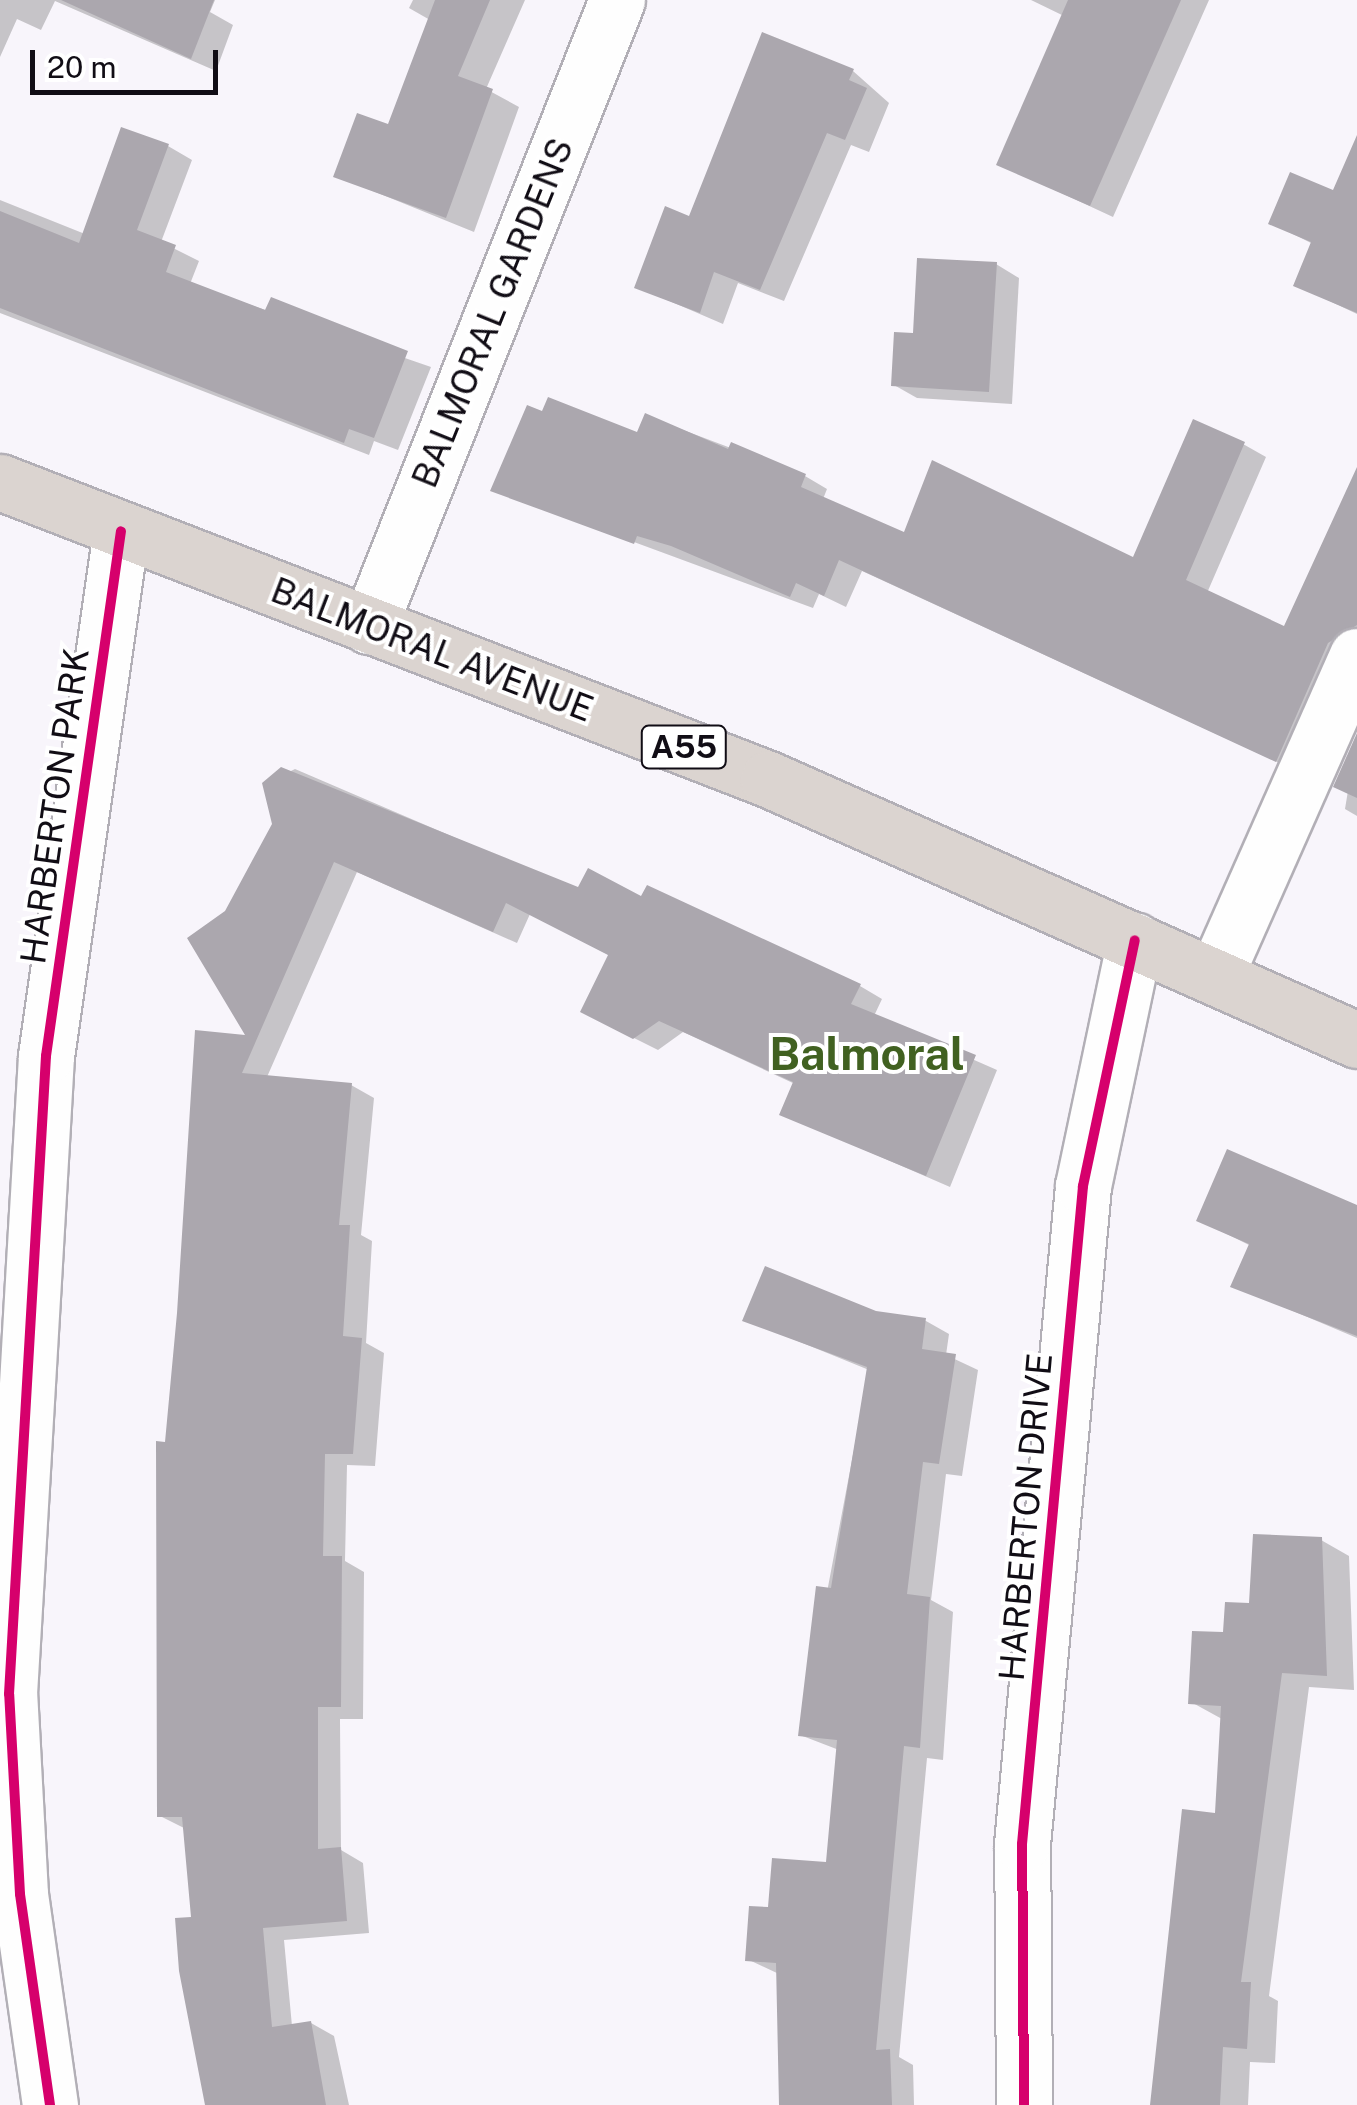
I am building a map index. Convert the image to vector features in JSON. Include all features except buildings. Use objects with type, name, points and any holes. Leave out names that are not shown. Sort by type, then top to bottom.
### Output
[{"type":"highway","name":"BALMORAL AVENUE","points":[[0,482],[768,779],[1357,1040]]},
{"type":"street","name":"BALMORAL GARDENS","points":[[368,626],[616,0]]},
{"type":"street","name":"HARBERTON PARK","points":[[50,2105],[20,1894],[8,1694],[46,1056],[121,531]]},
{"type":"street","points":[[1215,976],[1357,656]]},
{"type":"street","name":"HARBERTON DRIVE","points":[[1024,2105],[1022,1844],[1082,1186],[1135,940]]},
{"type":"cycle path","points":[[50,2105],[20,1894],[9,1694],[46,1056],[121,531]]},
{"type":"cycle path","points":[[1024,2105],[1022,1844],[1083,1186],[1135,940]]},
{"type":"district","name":"Balmoral","points":[[867,1054]]}]
